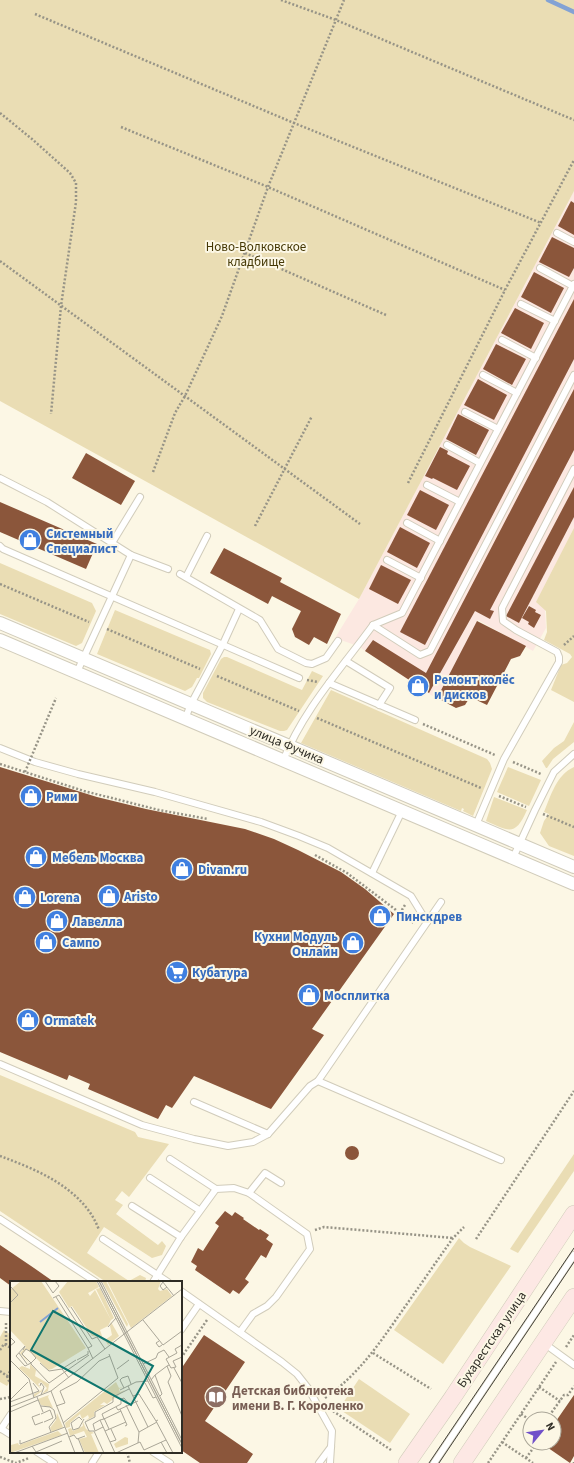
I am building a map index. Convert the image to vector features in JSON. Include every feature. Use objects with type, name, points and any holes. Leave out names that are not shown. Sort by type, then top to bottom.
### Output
[{"type":"main road","name":"Бухарестская улица","points":[[407,1463],[453,1397],[574,1214]]},
{"type":"main road","points":[[462,1463],[574,1296]]},
{"type":"street","name":"улица Фучика","points":[[0,623],[574,867]]},
{"type":"street","name":"улица Фучика","points":[[0,640],[574,884]]},
{"type":"lane","points":[[557,233],[574,242]]},
{"type":"lane","points":[[283,760],[289,745],[307,714],[373,625],[402,613],[536,358],[574,285],[540,268]]},
{"type":"lane","points":[[521,304],[554,321]]},
{"type":"lane","points":[[502,340],[536,358]]},
{"type":"lane","points":[[483,375],[517,393]]},
{"type":"lane","points":[[373,625],[420,655],[430,651],[574,375]]},
{"type":"lane","points":[[465,412],[498,429]]},
{"type":"lane","points":[[447,446],[480,463]]},
{"type":"lane","points":[[476,825],[504,759],[557,667],[559,657],[557,652],[516,630],[503,621],[502,608],[574,469]]},
{"type":"lane","points":[[0,478],[47,502],[131,555],[168,569]]},
{"type":"lane","points":[[427,485],[460,502]]},
{"type":"lane","points":[[112,543],[140,497]]},
{"type":"lane","points":[[407,523],[440,540]]},
{"type":"lane","points":[[207,536],[183,576],[260,620],[278,649],[306,663],[312,664],[326,658],[338,641]]},
{"type":"lane","points":[[0,546],[3,549],[299,678]]},
{"type":"lane","points":[[77,672],[131,555]]},
{"type":"lane","points":[[387,560],[421,578]]},
{"type":"lane","points":[[185,719],[191,704],[223,644],[239,609]]},
{"type":"lane","points":[[346,662],[390,688],[379,705]]},
{"type":"lane","points":[[329,683],[415,720]]},
{"type":"lane","points":[[0,748],[35,762],[63,770],[155,792],[261,822],[328,848],[411,896],[428,922]]},
{"type":"lane","points":[[513,858],[551,778],[560,766],[574,754]]},
{"type":"lane","points":[[372,873],[402,811]]},
{"type":"lane","points":[[0,1064],[142,1125],[194,1139],[228,1146],[254,1142],[268,1134],[310,1086],[318,1081],[441,902]]},
{"type":"lane","points":[[318,1081],[501,1160]]},
{"type":"lane","points":[[194,1102],[268,1134]]},
{"type":"lane","points":[[170,1159],[216,1189],[234,1188],[249,1193],[307,1234],[310,1249],[276,1297],[267,1306],[253,1314],[240,1332]]},
{"type":"lane","points":[[249,1193],[265,1173],[281,1183]]},
{"type":"lane","points":[[150,1178],[199,1210]]},
{"type":"lane","points":[[153,1281],[181,1236],[216,1189]]},
{"type":"lane","points":[[132,1206],[181,1236]]},
{"type":"lane","points":[[0,1219],[94,1281]]},
{"type":"lane","points":[[103,1239],[167,1281]]},
{"type":"lane","points":[[434,1463],[574,1255]]},
{"type":"lane","points":[[182,1292],[297,1374],[308,1388],[332,1430],[330,1463]]},
{"type":"lane","points":[[182,1329],[199,1304]]},
{"type":"lane","points":[[543,1342],[574,1365]]},
{"type":"lane","points":[[10,1415],[0,1428],[10,1434]]},
{"type":"lane","points":[[319,1463],[331,1447]]},
{"type":"lane","points":[[39,1453],[54,1463]]},
{"type":"lane","points":[[92,1463],[98,1453]]},
{"type":"lane","points":[[155,1453],[170,1463]]},
{"type":"path","points":[[281,0],[336,20],[574,120]]},
{"type":"path","points":[[153,472],[175,413],[185,396],[222,316],[268,187],[344,0]]},
{"type":"path","points":[[35,14],[294,123],[541,223]]},
{"type":"path","points":[[0,113],[70,173],[76,183],[76,202],[61,306],[51,414]]},
{"type":"path","points":[[121,127],[268,187],[505,290]]},
{"type":"path","points":[[408,482],[505,290],[574,160]]},
{"type":"path","points":[[245,253],[386,314]]},
{"type":"path","points":[[0,261],[360,524]]},
{"type":"path","points":[[255,526],[312,416]]},
{"type":"path","points":[[0,584],[574,827]]},
{"type":"path","points":[[299,678],[329,683]]},
{"type":"path","points":[[25,772],[56,698]]},
{"type":"path","points":[[415,720],[551,778]]},
{"type":"path","points":[[0,764],[64,786],[119,801],[209,819]]},
{"type":"path","points":[[310,853],[347,872],[422,930]]},
{"type":"path","points":[[396,919],[400,913]]},
{"type":"path","points":[[476,1239],[574,1091]]},
{"type":"path","points":[[0,1156],[31,1167],[54,1180],[73,1195],[90,1212],[103,1239]]},
{"type":"path","points":[[307,1234],[324,1227],[453,1238]]},
{"type":"path","points":[[391,1450],[331,1410],[317,1403],[340,1387],[373,1353],[453,1238],[464,1227]]},
{"type":"path","points":[[6,1312],[6,1345]]},
{"type":"path","points":[[182,1357],[212,1313]]},
{"type":"path","points":[[488,1463],[574,1335]]},
{"type":"path","points":[[0,1350],[4,1344],[6,1345]]},
{"type":"path","points":[[6,1345],[10,1347]]},
{"type":"path","points":[[373,1353],[431,1389]]},
{"type":"path","points":[[0,1371],[7,1376],[10,1384]]},
{"type":"path","points":[[7,1376],[10,1372]]},
{"type":"path","points":[[553,1411],[564,1395],[568,1395],[574,1386]]},
{"type":"path","points":[[539,1387],[560,1401]]},
{"type":"path","points":[[0,1399],[10,1397]]},
{"type":"path","points":[[502,1442],[533,1463]]},
{"type":"path","points":[[526,1458],[531,1451]]},
{"type":"path","points":[[0,1457],[16,1463],[33,1456],[36,1453]]},
{"type":"path","points":[[128,1453],[130,1463]]},
{"type":"shaded area","points":[[574,191],[574,549],[545,610],[546,628],[533,651],[478,620],[437,699],[358,646],[335,638],[359,599]]},
{"type":"green space","name":"Ново-Волковское кладбище","points":[[0,0],[574,0],[574,191],[359,599],[0,401]]},
{"type":"green space","points":[[574,528],[574,702],[551,690],[561,665],[567,663],[572,657],[570,654],[544,640],[547,632],[546,611],[536,602]]},
{"type":"green space","points":[[0,563],[92,603],[96,611],[82,643],[76,646],[0,614]]},
{"type":"green space","points":[[115,610],[210,650],[211,654],[199,678],[197,678],[192,687],[185,691],[97,654]]},
{"type":"green space","points":[[224,657],[302,690],[312,671],[323,676],[287,730],[280,731],[207,702],[203,698],[203,693],[221,659]]},
{"type":"green space","points":[[331,690],[487,759],[492,769],[473,816],[463,811],[464,809],[462,808],[461,811],[301,743]]},
{"type":"green space","points":[[574,722],[574,742],[553,759],[546,768],[542,761],[554,748],[564,741]]},
{"type":"green space","points":[[508,767],[541,780],[529,806],[497,792]]},
{"type":"green space","points":[[574,767],[574,856],[549,846],[540,833],[544,821],[549,814],[544,812],[555,786],[563,775]]},
{"type":"green space","points":[[494,797],[527,810],[519,825],[515,828],[506,829],[486,821]]},
{"type":"green space","points":[[0,1075],[135,1132],[138,1137],[169,1144],[129,1197],[122,1191],[115,1200],[123,1205],[116,1214],[158,1245],[162,1241],[166,1246],[162,1255],[152,1258],[104,1227],[87,1253],[129,1281],[105,1281],[0,1211]]},
{"type":"green space","points":[[574,1154],[574,1171],[518,1253],[510,1249]]},
{"type":"green space","points":[[459,1238],[470,1247],[511,1266],[443,1364],[394,1330]]},
{"type":"green space","points":[[140,1275],[146,1278],[145,1281],[129,1281]]},
{"type":"green space","points":[[4,1330],[10,1334],[10,1382],[7,1386],[0,1382],[0,1337]]},
{"type":"green space","points":[[359,1379],[410,1414],[390,1443],[339,1409]]},
{"type":"building","points":[[571,201],[574,203],[574,235],[558,226]]},
{"type":"building","points":[[552,237],[574,248],[574,268],[569,277],[539,262]]},
{"type":"building","points":[[534,272],[564,288],[551,313],[521,297]]},
{"type":"building","points":[[574,299],[574,359],[425,645],[400,632]]},
{"type":"building","points":[[515,308],[544,323],[531,349],[501,333]]},
{"type":"building","points":[[496,344],[526,359],[512,385],[483,369]]},
{"type":"building","points":[[478,379],[507,395],[494,420],[464,405]]},
{"type":"building","points":[[574,389],[574,450],[490,610],[494,611],[490,619],[475,611],[429,693],[365,651],[373,640],[426,673]]},
{"type":"building","points":[[458,414],[489,430],[476,455],[446,439]]},
{"type":"building","points":[[440,447],[448,451],[447,454],[470,466],[457,490],[433,478],[432,479],[425,476]]},
{"type":"building","points":[[86,453],[135,481],[121,505],[72,478]]},
{"type":"building","points":[[574,487],[574,517],[519,623],[506,616]]},
{"type":"building","points":[[420,490],[449,505],[436,530],[407,515]]},
{"type":"building","points":[[0,502],[97,544],[86,569],[0,532]]},
{"type":"building","points":[[400,527],[430,543],[417,568],[387,552]]},
{"type":"building","points":[[224,548],[282,578],[280,582],[341,614],[327,644],[314,637],[309,645],[295,637],[292,629],[301,611],[272,596],[268,604],[210,573]]},
{"type":"building","points":[[381,565],[411,580],[398,604],[369,589]]},
{"type":"building","points":[[529,606],[541,615],[534,628],[528,624],[529,622],[522,618]]},
{"type":"building","points":[[477,621],[526,646],[520,656],[511,659],[487,705],[470,697],[465,705],[456,708],[437,698]]},
{"type":"building","name":"Кубатура","points":[[0,767],[97,797],[146,809],[245,829],[274,839],[341,872],[365,889],[394,914],[312,1029],[324,1035],[271,1109],[194,1076],[172,1108],[166,1105],[158,1119],[88,1089],[90,1084],[69,1075],[67,1080],[0,1052]]},
{"type":"building","points":[[349,1146],[355,1146],[359,1150],[359,1156],[355,1160],[349,1160],[345,1156],[345,1150]]},
{"type":"building","points":[[225,1211],[232,1216],[235,1212],[259,1230],[260,1229],[269,1235],[266,1239],[273,1244],[266,1258],[261,1255],[245,1279],[249,1282],[239,1294],[233,1290],[230,1294],[195,1270],[197,1266],[191,1262],[198,1248],[203,1251],[219,1226],[215,1223]]},
{"type":"building","points":[[0,1245],[53,1281],[10,1281],[10,1285],[0,1278]]},
{"type":"building","points":[[204,1335],[245,1362],[205,1421],[253,1454],[247,1463],[200,1463],[182,1451],[182,1368]]},
{"type":"building","points":[[574,1395],[574,1456],[570,1463],[553,1451],[562,1451],[562,1412]]},
{"type":"waterway","points":[[548,0],[574,12]]},
{"type":"tram line","points":[[429,1463],[574,1248]]},
{"type":"tram line","points":[[439,1463],[574,1262]]},
{"type":"place","name":"Системный Специалист","points":[[30,540]]},
{"type":"place","name":"Ремонт колёс и дисков","points":[[418,686]]},
{"type":"place","name":"Рими","points":[[31,796]]},
{"type":"place","name":"Мебель Москва","points":[[36,857]]},
{"type":"place","name":"Divan.ru","points":[[182,869]]},
{"type":"place","name":"Aristo","points":[[109,896]]},
{"type":"place","name":"Lorena","points":[[25,897]]},
{"type":"place","name":"Пинскдрев","points":[[380,916]]},
{"type":"place","name":"Лавелла","points":[[57,921]]},
{"type":"place","name":"Сампо","points":[[46,942]]},
{"type":"place","name":"Кухни Модуль Онлайн","points":[[353,943]]},
{"type":"place","name":"Кубатура","points":[[177,972]]},
{"type":"place","name":"Мосплитка","points":[[309,995]]},
{"type":"place","name":"Ormatek","points":[[28,1020]]},
{"type":"place","name":"Детская библиотека имени В. Г. Короленко","points":[[216,1397]]}]
